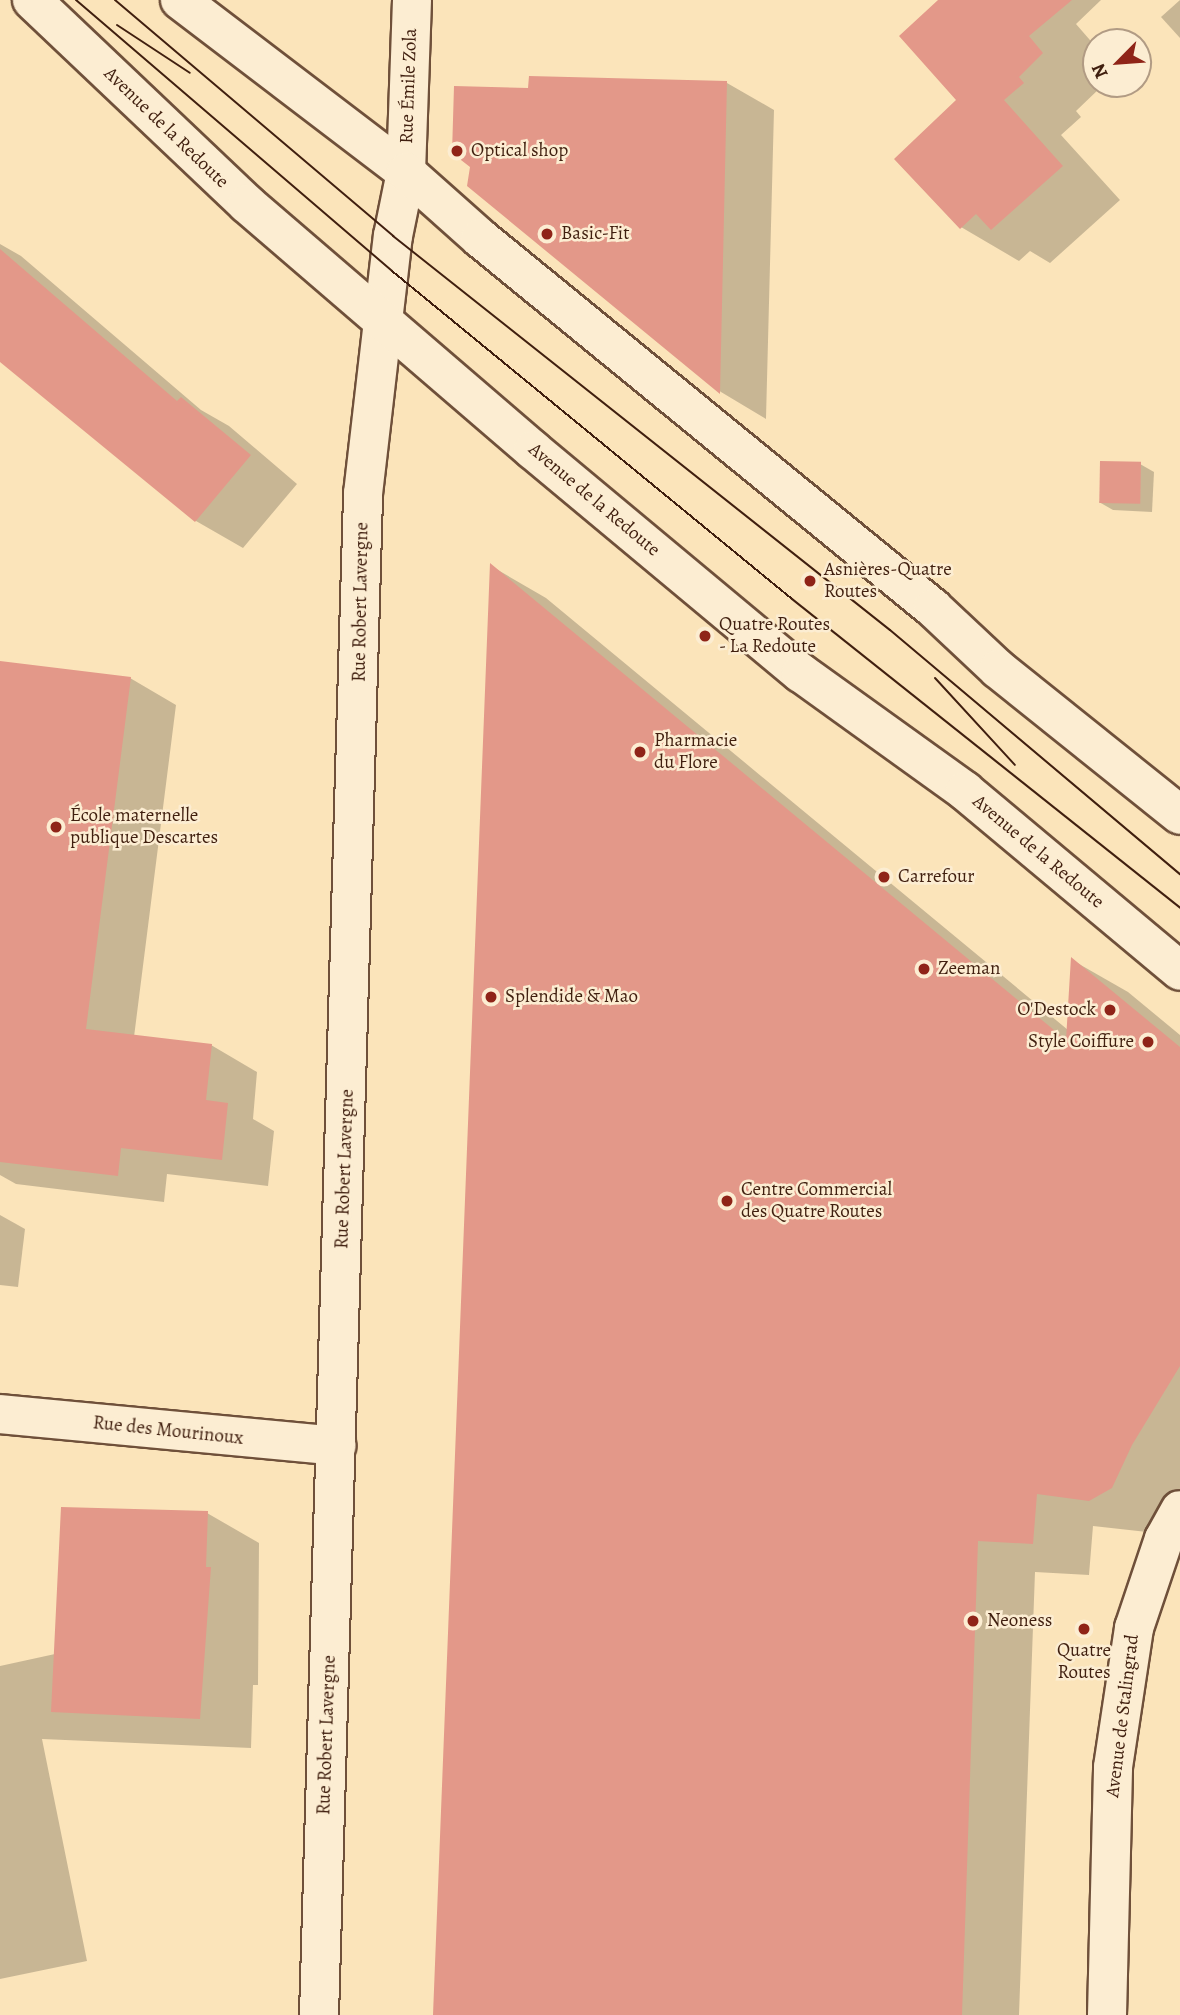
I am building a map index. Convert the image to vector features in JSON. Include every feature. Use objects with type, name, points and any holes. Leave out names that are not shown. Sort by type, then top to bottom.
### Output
[{"type":"main road","name":"Avenue de la Redoute","points":[[32,0],[247,204],[385,323],[810,680],[965,791],[1180,971]]},
{"type":"main road","points":[[180,0],[406,172],[480,239],[933,608],[998,669],[1180,815]]},
{"type":"main road","name":"Rue Émile Zola","points":[[385,323],[393,236],[406,172],[412,0]]},
{"type":"main road","name":"Rue Robert Lavergne","points":[[319,2015],[363,504],[385,323]]},
{"type":"main road","name":"Rue des Mourinoux","points":[[0,1414],[336,1446]]},
{"type":"main road","name":"Avenue de Stalingrad","points":[[1107,2015],[1113,1767],[1134,1628],[1175,1529]]},
{"type":"building","points":[[938,0],[1072,0],[1029,36],[1043,53],[1019,77],[1024,83],[1004,100],[1063,166],[991,230],[976,214],[960,229],[894,159],[956,100],[899,36]]},
{"type":"building","points":[[529,76],[727,81],[720,394],[467,186],[470,167],[452,153],[454,86],[528,88]]},
{"type":"building","points":[[0,249],[177,401],[181,397],[251,455],[195,522],[0,362]]},
{"type":"building","points":[[1100,461],[1141,462],[1140,504],[1099,503]]},
{"type":"building","name":"Centre Commercial des Quatre Routes","points":[[490,563],[1066,1040],[1071,957],[1180,1047],[1180,1366],[1132,1445],[1112,1488],[1089,1501],[1037,1494],[1033,1544],[978,1541],[962,2015],[433,2015]]},
{"type":"building","name":"École maternelle publique Descartes","points":[[0,661],[131,677],[86,1029],[212,1044],[206,1100],[228,1103],[222,1160],[121,1148],[118,1176],[0,1162]]},
{"type":"building","points":[[61,1507],[208,1511],[206,1567],[211,1567],[200,1719],[51,1712]]},
{"type":"tram line","points":[[76,0],[392,271],[792,599],[1180,908]]},
{"type":"tram line","points":[[115,0],[393,236],[890,630],[1180,874]]},
{"type":"tram line","points":[[117,25],[190,73]]},
{"type":"tram line","points":[[935,678],[1015,765]]},
{"type":"place","name":"Optical shop","points":[[457,151]]},
{"type":"place","name":"Basic-Fit","points":[[547,234]]},
{"type":"place","name":"Asnières-Quatre Routes","points":[[810,581]]},
{"type":"place","name":"Quatre Routes - La Redoute","points":[[705,636]]},
{"type":"place","name":"Pharmacie du Flore","points":[[640,752]]},
{"type":"place","name":"École maternelle publique Descartes","points":[[56,827]]},
{"type":"place","name":"Carrefour","points":[[884,877]]},
{"type":"place","name":"Zeeman","points":[[924,969]]},
{"type":"place","name":"Splendide & Mao","points":[[491,997]]},
{"type":"place","name":"O'Destock","points":[[1110,1010]]},
{"type":"place","name":"Style Coiffure","points":[[1148,1042]]},
{"type":"place","name":"Centre Commercial des Quatre Routes","points":[[727,1201]]},
{"type":"place","name":"Neoness","points":[[973,1621]]},
{"type":"place","name":"Quatre Routes","points":[[1084,1629]]}]
